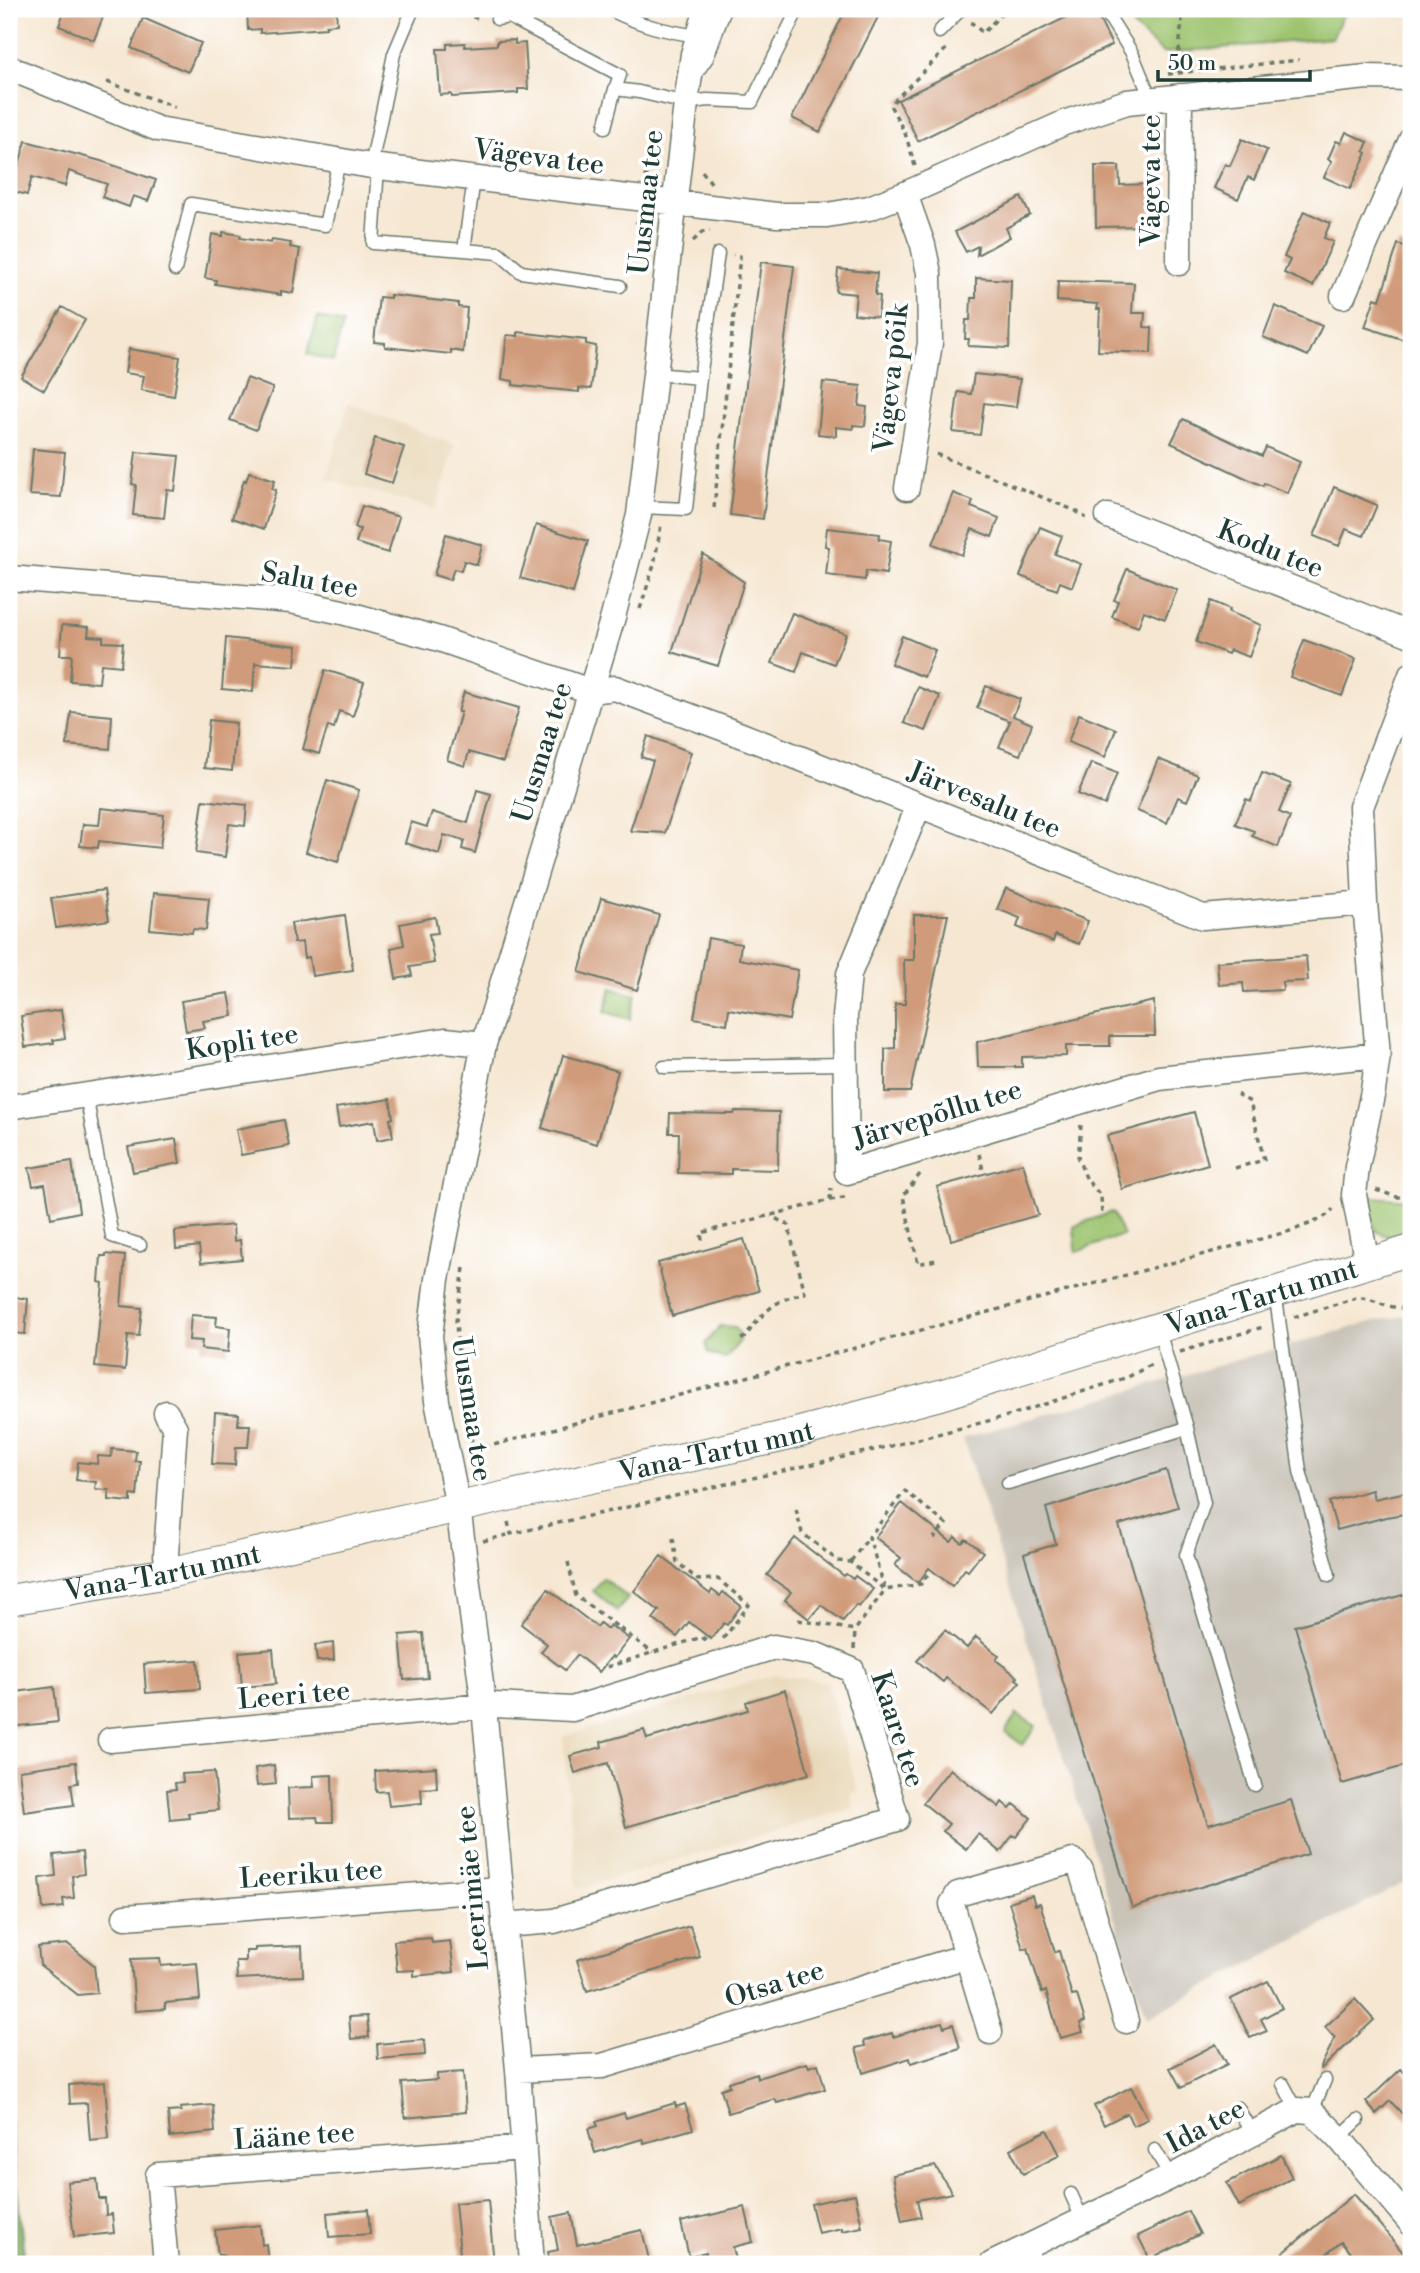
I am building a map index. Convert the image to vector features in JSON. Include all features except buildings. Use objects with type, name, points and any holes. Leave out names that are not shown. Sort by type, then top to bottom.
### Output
[{"type":"street","name":"Uusmaa tee","points":[[458,1507],[437,1401],[430,1336],[436,1279],[484,1044],[624,578],[652,508],[655,374],[687,93],[698,36],[708,9]]},
{"type":"street","name":"Vägeva tee","points":[[9,68],[158,129],[374,167],[777,215],[827,215],[869,208],[1064,123],[1127,102],[1147,89],[1180,96],[1367,77],[1411,78]]},
{"type":"street","name":"Vägeva tee","points":[[1179,263],[1180,96]]},
{"type":"street","points":[[1343,296],[1411,140]]},
{"type":"street","name":"Vägeva põik","points":[[905,194],[923,245],[929,273],[930,343],[907,488]]},
{"type":"street","name":"Kodu tee","points":[[1108,516],[1411,635]]},
{"type":"street","name":"Salu tee","points":[[9,578],[291,601],[439,639],[590,691]]},
{"type":"street","points":[[1367,1262],[1354,1195],[1378,1055],[1361,807],[1411,675]]},
{"type":"street","name":"Järvesalu tee","points":[[590,691],[615,688],[1203,917],[1366,903]]},
{"type":"street","name":"Järvepõllu tee","points":[[919,805],[849,974],[845,1017],[846,1172],[1159,1078],[1378,1055]]},
{"type":"street","name":"Kopli tee","points":[[9,1107],[445,1040],[484,1044]]},
{"type":"street","name":"Vana-Tartu mnt","points":[[9,1600],[168,1573],[781,1437],[940,1395],[1411,1250]]},
{"type":"street","points":[[166,1413],[175,1428],[166,1554],[168,1573]]},
{"type":"street","name":"Leerimäe tee","points":[[458,1507],[484,1707],[532,2264]]},
{"type":"street","name":"Kaare tee","points":[[484,1707],[495,1705],[572,1709],[774,1647],[814,1654],[852,1670],[897,1819],[554,1921],[504,1925]]},
{"type":"street","name":"Leeri tee","points":[[110,1740],[484,1707]]},
{"type":"street","points":[[990,2032],[952,1904],[958,1894],[1073,1861],[1081,1870],[1126,2021]]},
{"type":"street","name":"Leeriku tee","points":[[125,1917],[500,1889]]},
{"type":"street","name":"Otsa tee","points":[[517,2070],[602,2066],[967,1956]]},
{"type":"street","points":[[1304,2111],[1339,2138],[1408,2214]]},
{"type":"street","name":"Ida tee","points":[[992,2264],[1033,2255],[1083,2221],[1304,2111]]},
{"type":"street","name":"Lääne tee","points":[[166,2264],[158,2175],[524,2148]]},
{"type":"lane","points":[[413,9],[394,54],[374,167],[373,243],[499,253],[522,272],[620,286]]},
{"type":"lane","points":[[609,9],[633,14],[664,31],[698,36]]},
{"type":"lane","points":[[687,93],[707,58],[725,9]]},
{"type":"lane","points":[[615,89],[687,93],[707,100],[752,102],[798,9]]},
{"type":"lane","points":[[939,32],[961,9]]},
{"type":"lane","points":[[1104,9],[1132,53],[1147,89]]},
{"type":"lane","points":[[497,19],[509,17],[620,75],[605,127]]},
{"type":"lane","points":[[175,270],[191,204],[326,225],[339,161]]},
{"type":"lane","points":[[464,250],[474,178]]},
{"type":"lane","points":[[652,508],[686,509],[700,378],[718,254]]},
{"type":"lane","points":[[655,374],[700,378]]},
{"type":"lane","points":[[664,1067],[845,1064]]},
{"type":"lane","points":[[86,1095],[112,1236],[140,1245]]},
{"type":"lane","points":[[1275,1290],[1300,1471],[1329,1575]]},
{"type":"lane","points":[[1158,1326],[1187,1428],[1204,1503],[1186,1555],[1255,1785]]},
{"type":"lane","points":[[1008,1483],[1187,1428]]},
{"type":"lane","points":[[1283,2084],[1304,2111],[1325,2080]]},
{"type":"lane","points":[[1238,2108],[1258,2136]]},
{"type":"lane","points":[[1339,2138],[1358,2120]]},
{"type":"lane","points":[[1156,2150],[1171,2177]]},
{"type":"lane","points":[[1071,2194],[1083,2221]]},
{"type":"path","points":[[454,9],[481,20],[497,19]]},
{"type":"path","points":[[963,32],[972,23],[983,33],[1006,9]]},
{"type":"path","points":[[1177,72],[1183,9]]},
{"type":"path","points":[[914,167],[905,133],[891,107],[892,103],[954,41]]},
{"type":"path","points":[[1147,89],[1177,72],[1299,60]]},
{"type":"path","points":[[700,168],[710,183],[718,187]]},
{"type":"path","points":[[618,196],[617,214],[630,217],[645,231],[654,262],[668,264]]},
{"type":"path","points":[[713,231],[703,232],[690,246],[718,254],[740,256],[714,508]]},
{"type":"path","points":[[914,445],[1076,511],[1100,526],[1108,516]]},
{"type":"path","points":[[639,612],[654,565],[652,508]]},
{"type":"path","points":[[1231,1091],[1250,1102],[1264,1160],[1235,1168]]},
{"type":"path","points":[[1079,1116],[1082,1128],[1078,1159],[1087,1180],[1101,1196],[1102,1216]]},
{"type":"path","points":[[978,1149],[983,1170]]},
{"type":"path","points":[[923,1170],[902,1196],[918,1264],[940,1259]]},
{"type":"path","points":[[830,1200],[831,1176]]},
{"type":"path","points":[[475,1450],[1294,1230],[1331,1214],[1340,1198],[1376,1190],[1397,1197],[1411,1196]]},
{"type":"path","points":[[702,1240],[701,1233],[849,1197]]},
{"type":"path","points":[[741,1339],[776,1303],[784,1298],[805,1293],[788,1226],[771,1216]]},
{"type":"path","points":[[464,1267],[456,1321],[460,1381],[479,1478]]},
{"type":"path","points":[[1290,1318],[1367,1297],[1401,1309],[1411,1307]]},
{"type":"path","points":[[1179,1353],[1268,1325]]},
{"type":"path","points":[[508,1521],[511,1534],[891,1446],[1011,1415],[1128,1377],[1159,1360]]},
{"type":"path","points":[[850,1562],[905,1491],[946,1524],[934,1538]]},
{"type":"path","points":[[796,1509],[802,1533],[838,1561],[850,1562],[885,1590]]},
{"type":"path","points":[[607,1667],[702,1637],[716,1648],[749,1605],[718,1579],[698,1580],[677,1562],[673,1538]]},
{"type":"path","points":[[869,1538],[885,1590]]},
{"type":"path","points":[[568,1562],[576,1596],[653,1653]]},
{"type":"path","points":[[798,1620],[855,1630],[885,1590],[921,1584],[929,1573]]},
{"type":"shaded area","points":[[349,403],[455,445],[436,509],[326,479]]},
{"type":"shaded area","points":[[1411,1315],[1411,1879],[1146,2018],[963,1438],[1375,1321]]},
{"type":"shaded area","points":[[775,1675],[827,1682],[858,1791],[851,1793],[854,1808],[577,1889],[563,1736]]},
{"type":"green space","points":[[1114,9],[1346,9],[1332,38],[1163,53]]},
{"type":"green space","points":[[318,317],[343,324],[333,361],[307,354]]},
{"type":"green space","points":[[611,988],[636,995],[630,1019],[605,1012]]},
{"type":"green space","points":[[1373,1197],[1411,1200],[1411,1230],[1387,1236],[1377,1232],[1365,1200]]},
{"type":"green space","points":[[1112,1212],[1123,1235],[1076,1252],[1074,1226]]},
{"type":"green space","points":[[720,1326],[735,1327],[740,1335],[740,1341],[725,1359],[708,1353],[706,1343]]},
{"type":"green space","points":[[603,1578],[628,1598],[617,1611],[593,1591]]},
{"type":"green space","points":[[1017,1714],[1036,1726],[1023,1745],[1005,1732]]},
{"type":"green space","points":[[9,2114],[25,2264],[9,2264]]}]
